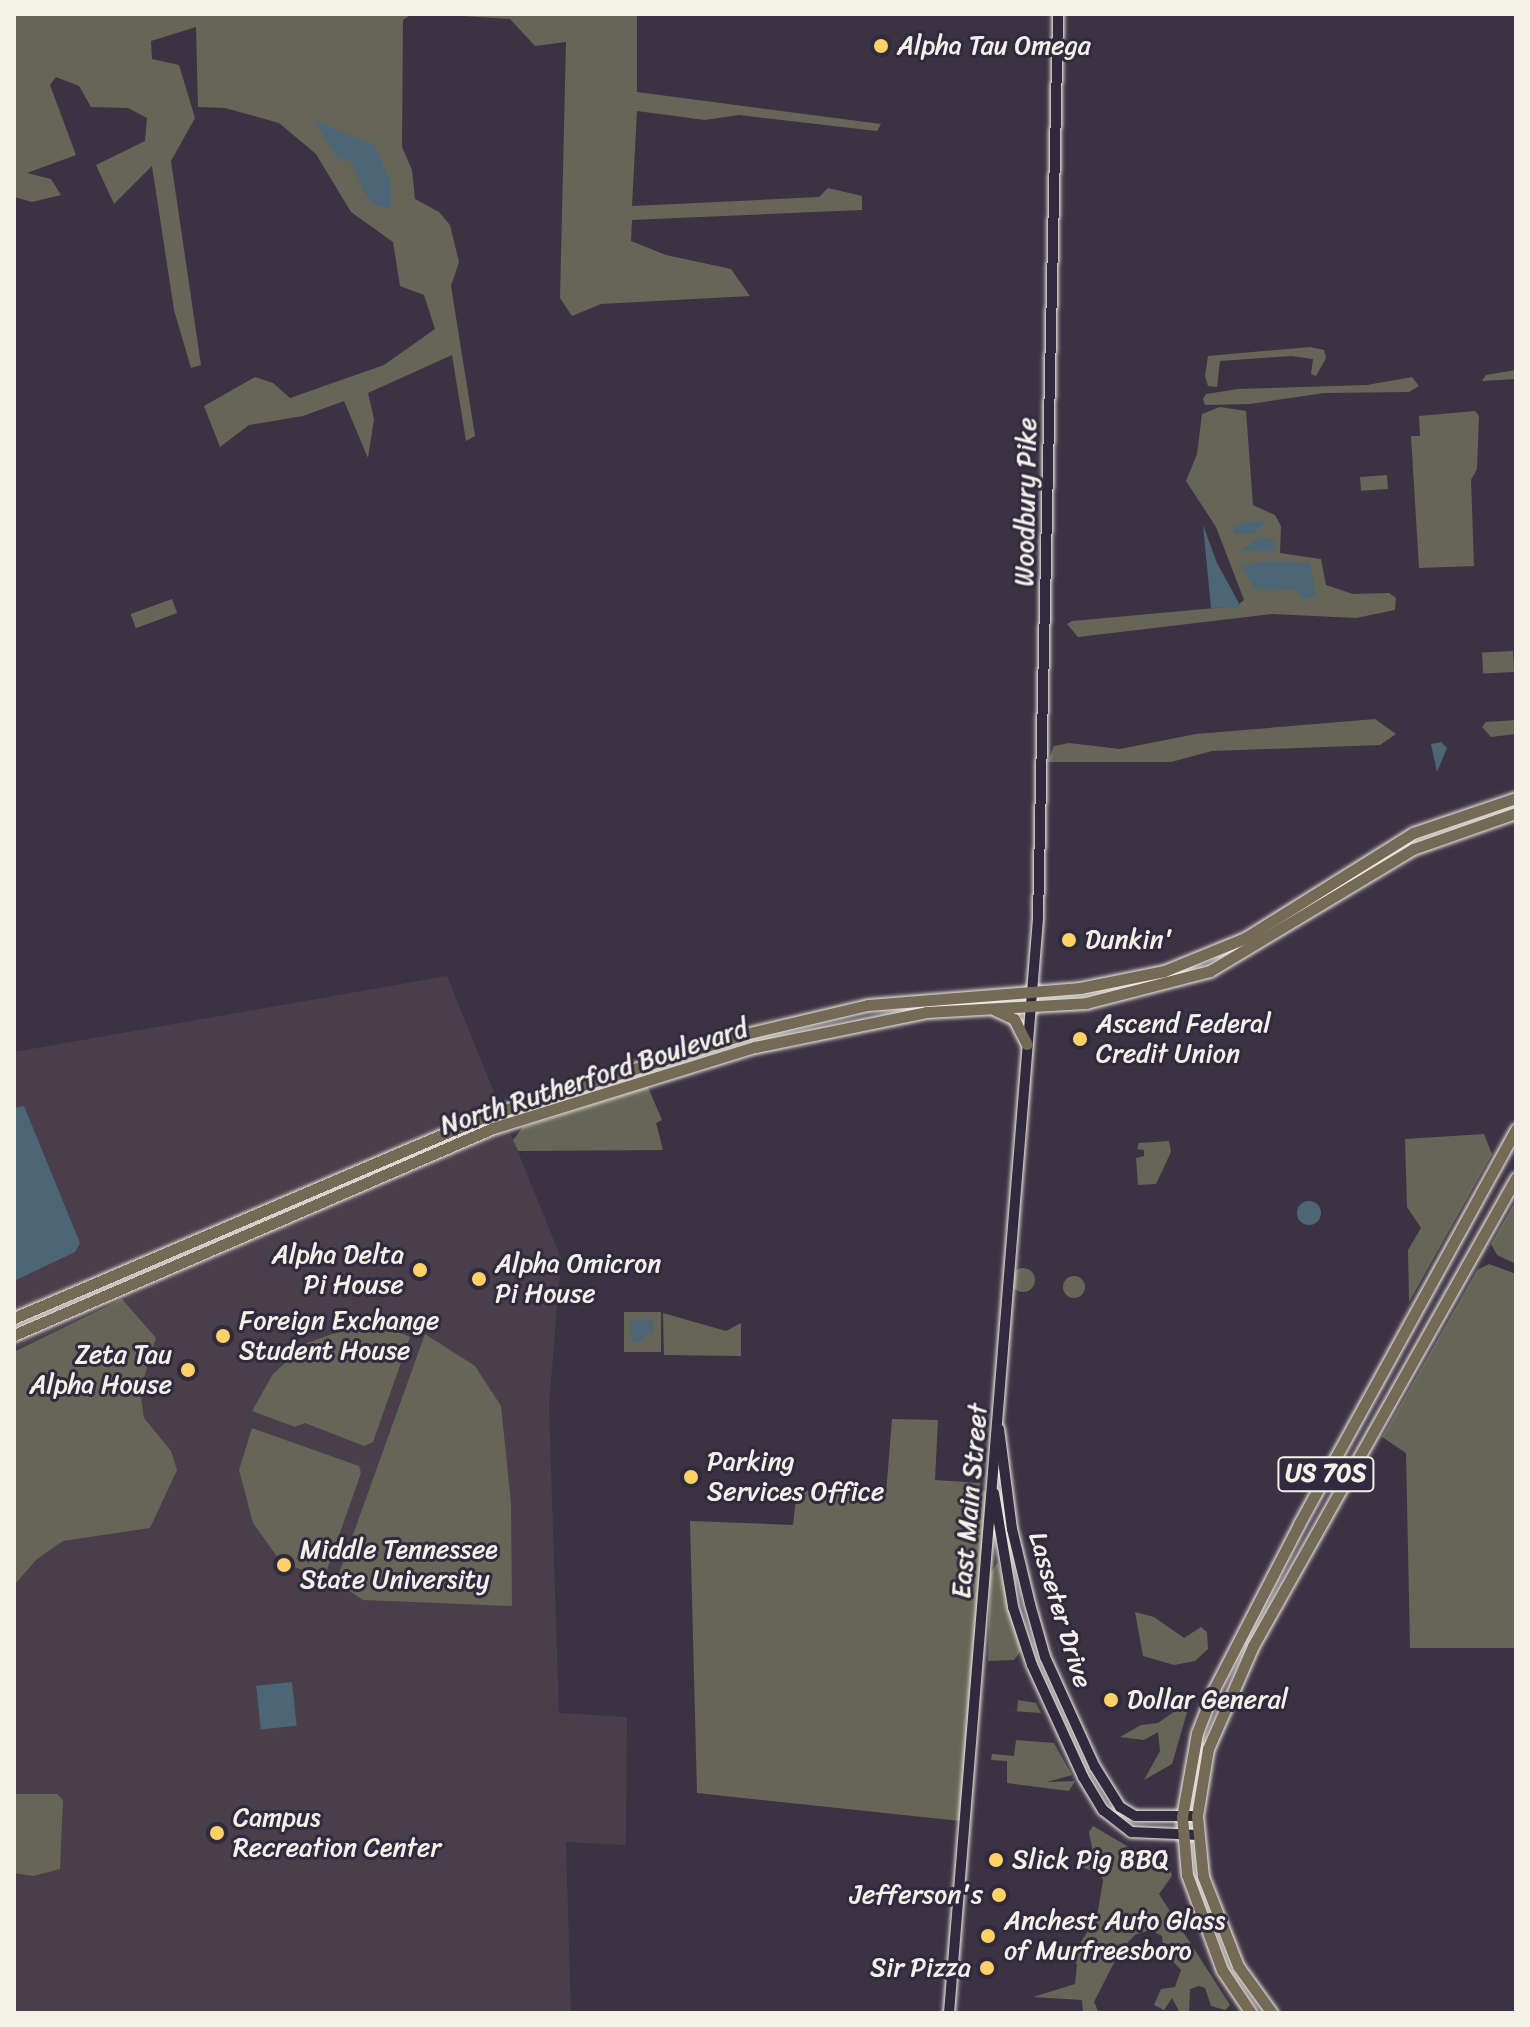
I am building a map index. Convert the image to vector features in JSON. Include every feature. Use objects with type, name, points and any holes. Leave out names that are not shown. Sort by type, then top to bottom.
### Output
[{"type":"main road","name":"North Rutherford Boulevard","points":[[14,1318],[488,1115],[802,1018],[919,998],[1030,992],[1129,980],[1203,957],[1245,938],[1413,833],[1516,798]]},
{"type":"main road","name":"North Rutherford Boulevard","points":[[14,1335],[493,1128],[807,1032],[927,1012],[1114,998],[1210,971],[1413,849],[1516,813]]},
{"type":"main road","points":[[991,1008],[1014,1019],[1027,1044]]},
{"type":"main road","name":"US 70S","points":[[1251,2013],[1222,1970],[1201,1923],[1182,1817],[1194,1745],[1214,1689],[1516,1129]]},
{"type":"main road","name":"US 70S","points":[[1272,2013],[1238,1966],[1217,1920],[1198,1835],[1197,1816],[1208,1749],[1253,1646],[1516,1178]]},
{"type":"street","name":"Woodbury Pike","points":[[1030,992],[1041,821],[1058,14]]},
{"type":"street","name":"East Main Street","points":[[949,2013],[999,1428],[1030,992]]},
{"type":"street","name":"Lasseter Drive","points":[[999,1428],[1012,1529],[1045,1657],[1106,1786],[1120,1807],[1135,1816],[1197,1816]]},
{"type":"street","name":"Lasseter Drive","points":[[993,1488],[1013,1607],[1032,1665],[1059,1730],[1103,1810],[1131,1832],[1198,1835]]},
{"type":"street","points":[[986,1570],[1000,1533],[1012,1529]]},
{"type":"shaded area","name":"Middle Tennessee State University","points":[[447,976],[561,1258],[549,1406],[559,1713],[627,1717],[626,1845],[566,1842],[571,2013],[14,2013],[14,1052]]},
{"type":"green space","points":[[14,14],[412,14],[403,20],[402,147],[412,170],[415,199],[439,212],[450,225],[459,262],[451,286],[475,436],[466,441],[452,355],[368,393],[374,419],[368,458],[344,401],[303,416],[249,425],[220,447],[204,406],[255,377],[273,383],[290,398],[384,365],[435,329],[424,295],[400,286],[393,242],[351,212],[316,154],[279,123],[225,108],[198,107],[196,27],[151,41],[152,59],[179,65],[195,118],[171,161],[201,365],[191,368],[174,310],[152,166],[114,204],[96,165],[145,141],[147,118],[128,108],[91,107],[79,86],[56,77],[50,85],[76,155],[27,173],[51,179],[61,195],[32,202],[14,197]]},
{"type":"green space","points":[[432,14],[637,14],[637,92],[881,124],[877,131],[739,115],[705,120],[637,111],[632,206],[819,197],[828,188],[862,196],[862,210],[632,220],[631,241],[666,255],[731,269],[750,296],[601,304],[572,316],[560,298],[566,42],[535,46],[510,19]]},
{"type":"green space","points":[[1310,347],[1324,350],[1326,358],[1316,376],[1311,374],[1313,359],[1291,356],[1220,361],[1217,387],[1208,386],[1205,376],[1208,356]]},
{"type":"green space","points":[[1516,370],[1516,379],[1482,381],[1486,375]]},
{"type":"green space","points":[[1412,377],[1419,386],[1409,392],[1324,393],[1250,404],[1205,405],[1203,399],[1206,394],[1238,389],[1367,385]]},
{"type":"green space","points":[[1220,407],[1246,411],[1253,505],[1275,515],[1281,526],[1280,553],[1321,559],[1326,585],[1353,594],[1389,593],[1396,598],[1395,610],[1356,618],[1272,614],[1078,637],[1067,624],[1072,621],[1237,606],[1244,600],[1216,527],[1186,481],[1197,454],[1202,414]]},
{"type":"green space","points":[[1475,411],[1479,416],[1477,469],[1471,480],[1474,566],[1419,568],[1411,436],[1420,436],[1419,416]]},
{"type":"green space","points":[[1387,475],[1388,489],[1361,491],[1360,477]]},
{"type":"green space","points":[[172,599],[177,613],[136,628],[131,614]]},
{"type":"green space","points":[[1513,651],[1514,672],[1483,674],[1482,653]]},
{"type":"green space","points":[[1375,719],[1396,734],[1380,745],[1212,751],[1171,762],[1048,762],[1054,746],[1069,743],[1120,749],[1196,734]]},
{"type":"green space","points":[[1516,720],[1516,734],[1491,737],[1482,727],[1486,722]]},
{"type":"green space","points":[[648,1087],[662,1120],[656,1123],[663,1150],[518,1151],[513,1140],[523,1127]]},
{"type":"green space","points":[[1484,1134],[1492,1154],[1409,1302],[1408,1250],[1421,1228],[1407,1207],[1405,1139]]},
{"type":"green space","points":[[1169,1141],[1171,1152],[1156,1184],[1138,1185],[1136,1158],[1144,1156],[1144,1150],[1137,1149],[1139,1143]]},
{"type":"green space","points":[[1516,1200],[1516,1264],[1497,1255],[1491,1244]]},
{"type":"green space","points":[[1489,1264],[1516,1274],[1516,1648],[1410,1648],[1406,1453],[1382,1437],[1477,1270]]},
{"type":"green space","points":[[1023,1268],[1031,1272],[1035,1280],[1031,1288],[1023,1292],[1015,1288],[1011,1280],[1015,1272]]},
{"type":"green space","points":[[1074,1276],[1082,1279],[1085,1287],[1082,1295],[1074,1298],[1066,1295],[1063,1287],[1066,1279]]},
{"type":"green space","points":[[122,1299],[156,1338],[140,1391],[144,1418],[171,1451],[177,1470],[150,1528],[63,1541],[37,1559],[14,1585],[14,1352]]},
{"type":"green space","points":[[624,1312],[661,1312],[661,1352],[624,1352]]},
{"type":"green space","points":[[663,1313],[726,1331],[741,1323],[741,1356],[664,1355]]},
{"type":"green space","points":[[380,1324],[410,1337],[373,1442],[364,1446],[305,1423],[295,1427],[252,1411],[273,1374],[307,1343],[352,1327]]},
{"type":"green space","points":[[425,1334],[475,1366],[501,1406],[511,1503],[512,1606],[363,1600],[336,1582]]},
{"type":"green space","points":[[892,1419],[938,1420],[935,1480],[980,1483],[980,1490],[986,1491],[960,1821],[697,1793],[690,1521],[793,1525],[797,1490],[886,1493]]},
{"type":"green space","points":[[252,1428],[359,1466],[361,1473],[324,1578],[281,1562],[253,1523],[239,1470]]},
{"type":"green space","points":[[998,1562],[1021,1651],[1014,1660],[988,1661],[990,1574]]},
{"type":"green space","points":[[1135,1612],[1154,1617],[1184,1638],[1201,1627],[1207,1632],[1208,1649],[1195,1661],[1174,1665],[1143,1656]]},
{"type":"green space","points":[[1018,1700],[1036,1703],[1041,1713],[985,1709],[1017,1711]]},
{"type":"green space","points":[[1185,1704],[1188,1709],[1172,1764],[1144,1780],[1160,1751],[1158,1732],[1144,1740],[1120,1737],[1141,1725],[1158,1723]]},
{"type":"green space","points":[[1016,1740],[1054,1743],[1072,1775],[1047,1782],[1075,1781],[1069,1791],[1007,1783],[1007,1761],[991,1760],[992,1754],[1014,1756]]},
{"type":"green space","points":[[14,1794],[57,1794],[63,1800],[60,1869],[33,1876],[14,1873]]},
{"type":"green space","points":[[1093,1826],[1132,1849],[1166,1851],[1172,1876],[1159,1894],[1230,2005],[1225,2010],[1211,2006],[1205,1988],[1199,1986],[1190,1989],[1189,2013],[1180,2013],[1172,1998],[1164,2010],[1154,2005],[1161,1989],[1175,1987],[1181,1970],[1164,1952],[1162,1936],[1150,1930],[1135,1935],[1121,1949],[1094,2002],[1099,2013],[1083,2013],[1082,2000],[1033,1997],[1075,1984],[1077,1964],[1062,1955],[1078,1947],[1097,1916],[1103,1881],[1101,1874],[1084,1868],[1093,1853],[1089,1832]]},
{"type":"water","points":[[314,120],[374,145],[391,183],[391,208],[376,206],[367,197],[351,162],[335,155]]},
{"type":"water","points":[[1265,521],[1255,533],[1234,534],[1233,528],[1245,522]]},
{"type":"water","points":[[1203,525],[1217,563],[1241,607],[1211,608]]},
{"type":"water","points":[[1261,537],[1273,540],[1276,551],[1239,551]]},
{"type":"water","points":[[1268,561],[1310,563],[1316,596],[1302,599],[1299,592],[1285,589],[1255,589],[1241,566]]},
{"type":"water","points":[[1441,742],[1447,748],[1437,772],[1431,744]]},
{"type":"water","points":[[24,1106],[80,1243],[75,1252],[14,1281],[14,1108]]},
{"type":"water","points":[[1309,1201],[1318,1204],[1321,1213],[1318,1222],[1309,1225],[1300,1222],[1297,1213],[1300,1204]]},
{"type":"water","points":[[631,1320],[653,1320],[653,1334],[645,1334],[644,1341],[631,1342]]},
{"type":"water","points":[[292,1682],[297,1726],[261,1730],[256,1686]]},
{"type":"place","name":"Alpha Tau Omega","points":[[881,46]]},
{"type":"place","name":"Dunkin'","points":[[1069,940]]},
{"type":"place","name":"Ascend Federal Credit Union","points":[[1080,1039]]},
{"type":"place","name":"Alpha Delta Pi House","points":[[420,1270]]},
{"type":"place","name":"Alpha Omicron Pi House","points":[[479,1279]]},
{"type":"place","name":"Foreign Exchange Student House","points":[[223,1336]]},
{"type":"place","name":"Zeta Tau Alpha House","points":[[188,1370]]},
{"type":"place","name":"Parking Services Office","points":[[691,1477]]},
{"type":"place","name":"Middle Tennessee State University","points":[[284,1565]]},
{"type":"place","name":"Dollar General","points":[[1111,1700]]},
{"type":"place","name":"Campus Recreation Center","points":[[217,1833]]},
{"type":"place","name":"Slick Pig BBQ","points":[[996,1860]]},
{"type":"place","name":"Jefferson's","points":[[999,1895]]},
{"type":"place","name":"Anchest Auto Glass of Murfreesboro","points":[[988,1936]]},
{"type":"place","name":"Sir Pizza","points":[[987,1968]]}]
